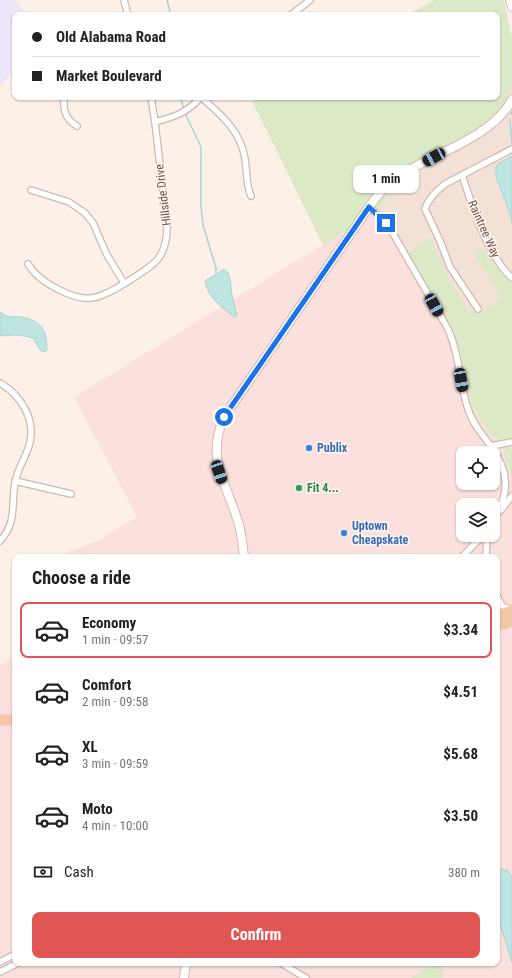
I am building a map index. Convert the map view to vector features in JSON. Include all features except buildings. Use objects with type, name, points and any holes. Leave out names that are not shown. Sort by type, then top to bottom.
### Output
[{"type":"main road","points":[[500,614],[512,610]]},
{"type":"main road","points":[[500,625],[512,621]]},
{"type":"main road","points":[[0,720],[12,720]]},
{"type":"street","points":[[124,0],[127,12]]},
{"type":"street","points":[[295,12],[310,0]]},
{"type":"street","points":[[510,0],[512,7]]},
{"type":"street","points":[[64,100],[64,111],[67,118],[71,123],[77,126]]},
{"type":"street","name":"Hillside Drive","points":[[28,264],[37,276],[65,293],[74,297],[85,298],[107,294],[154,263],[162,252],[166,240],[167,227],[151,100]]},
{"type":"street","points":[[155,122],[183,113],[198,100]]},
{"type":"street","points":[[204,100],[225,119],[238,137],[245,156],[248,187],[251,196]]},
{"type":"street","points":[[244,554],[240,529],[217,463],[216,444],[220,425],[230,408],[383,189],[398,177],[490,125],[504,112],[512,100]]},
{"type":"street","points":[[478,309],[450,268],[440,241],[424,209],[438,190],[462,175],[512,149]]},
{"type":"street","name":"Raintree Way","points":[[462,175],[487,240],[499,262],[512,278]]},
{"type":"street","points":[[31,190],[69,202],[85,213],[93,223],[106,255],[124,283]]},
{"type":"street","points":[[369,207],[382,218],[391,230],[448,329],[456,349],[468,410],[476,427],[491,446],[512,442]]},
{"type":"street","points":[[0,383],[17,396],[27,413],[31,425],[30,444],[19,467],[15,481],[13,516],[11,524],[8,531],[0,541]]},
{"type":"street","points":[[500,459],[504,473],[505,494],[500,507]]},
{"type":"street","points":[[15,481],[71,494]]},
{"type":"street","points":[[500,511],[512,496]]},
{"type":"street","points":[[465,554],[476,542]]},
{"type":"street","points":[[485,554],[486,542]]},
{"type":"street","points":[[500,602],[502,606],[512,610]]},
{"type":"street","points":[[0,962],[12,956]]},
{"type":"street","points":[[0,972],[12,966]]},
{"type":"street","points":[[184,978],[186,966]]},
{"type":"street","points":[[287,966],[306,978]]},
{"type":"shaded area","points":[[0,0],[14,0],[25,12],[12,12],[12,73],[0,86]]},
{"type":"shaded area","points":[[512,84],[512,447],[500,449],[500,446],[494,446],[469,411],[378,211],[403,169],[486,122],[509,93]]},
{"type":"shaded area","points":[[378,211],[457,350],[469,411],[494,446],[456,446],[456,490],[500,490],[500,449],[512,447],[512,978],[0,978],[0,665],[12,658],[12,966],[500,966],[500,554],[64,554],[99,540],[137,517],[74,397]]},
{"type":"green space","points":[[434,0],[504,0],[512,39],[512,84],[509,93],[500,110],[486,122],[403,169],[378,211],[323,245],[252,101],[500,100],[500,12],[412,12]]},
{"type":"green space","points":[[431,238],[443,267],[468,311],[478,312],[486,310],[500,299],[497,289],[474,255],[478,247],[485,252],[501,273],[512,275],[512,439],[500,440],[490,434],[472,405],[459,346],[447,320],[408,252]]},
{"type":"green space","points":[[512,446],[512,492],[511,475],[503,452],[507,447]]},
{"type":"green space","points":[[429,966],[444,966],[442,978],[411,978]]},
{"type":"water","points":[[512,156],[512,223],[511,216],[496,176],[496,167],[498,164]]},
{"type":"water","points":[[224,269],[228,273],[230,279],[237,316],[235,317],[220,306],[213,298],[209,293],[205,281]]},
{"type":"water","points":[[0,312],[8,316],[28,319],[38,324],[42,328],[46,337],[47,350],[44,352],[40,350],[33,338],[16,335],[0,336]]},
{"type":"water","points":[[500,870],[508,871],[512,878],[512,963],[500,924]]},
{"type":"waterway","points":[[167,0],[170,12]]},
{"type":"waterway","points":[[181,100],[184,109]]},
{"type":"waterway","points":[[185,113],[201,147],[201,206],[203,225],[216,268],[216,273]]},
{"type":"waterway","points":[[510,120],[512,143]]},
{"type":"place","name":"Publix","points":[[309,448]]},
{"type":"place","name":"Fit 4...","points":[[299,488]]},
{"type":"place","name":"Uptown Cheapskate","points":[[344,533]]},
{"type":"route","points":[[224,417],[369,207],[386,223]]}]
